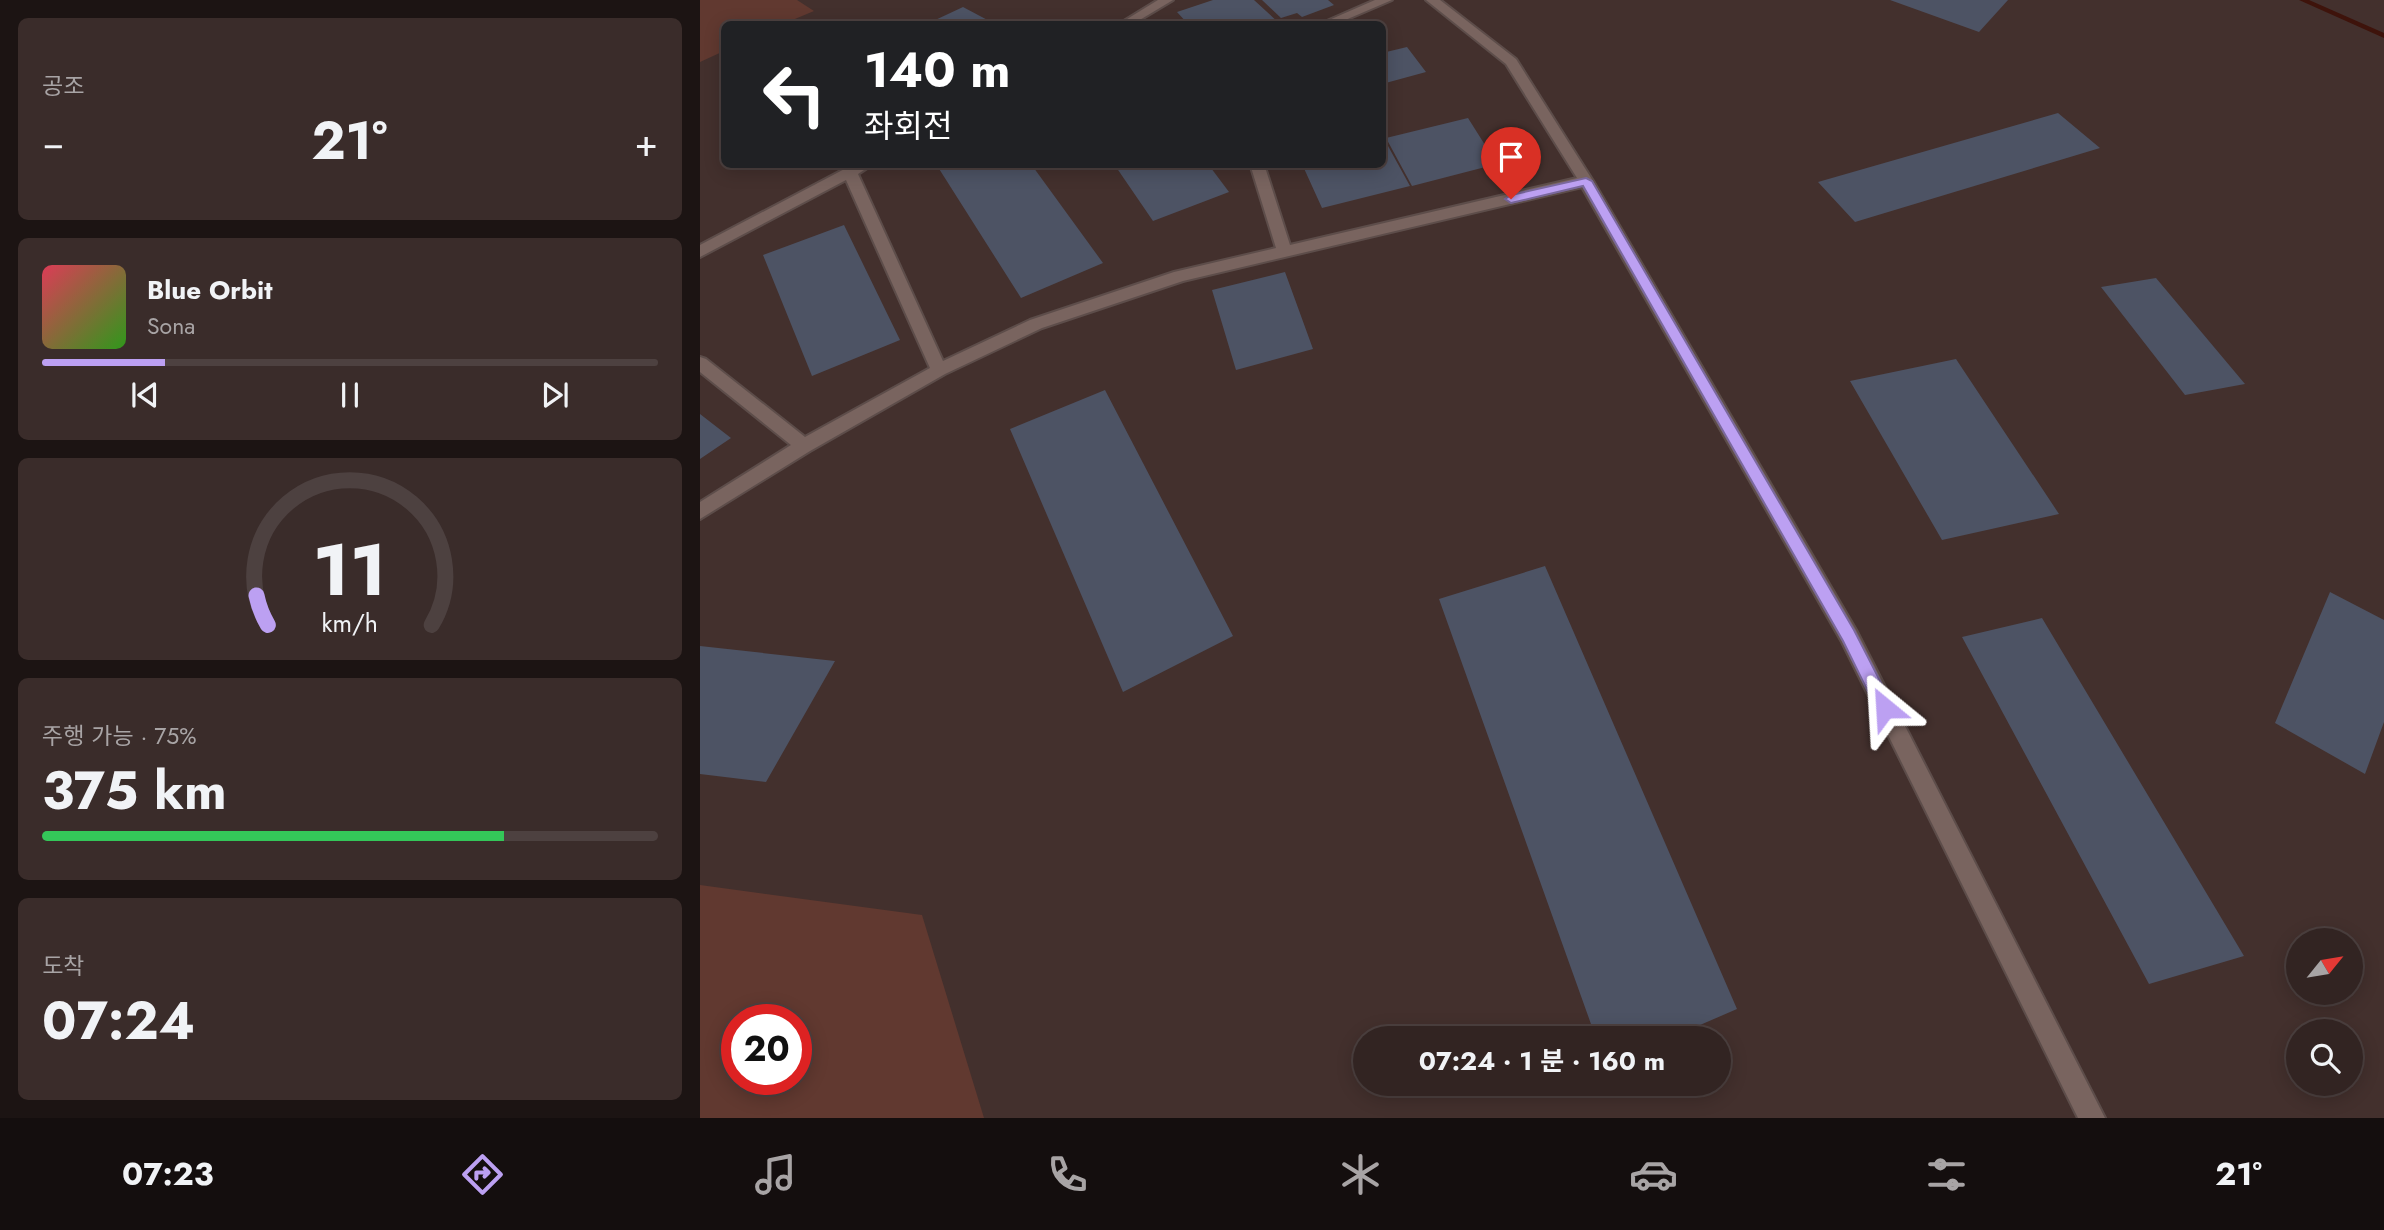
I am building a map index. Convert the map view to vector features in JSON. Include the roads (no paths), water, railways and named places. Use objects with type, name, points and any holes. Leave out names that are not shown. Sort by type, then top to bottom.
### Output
[{"type":"lane","points":[[1130,21],[1167,0]]},
{"type":"lane","points":[[1334,21],[1386,0]]},
{"type":"lane","points":[[1432,0],[1511,62],[1586,181],[1849,635],[2092,1118]]},
{"type":"lane","points":[[700,252],[859,168]]},
{"type":"lane","points":[[1258,168],[1284,251]]},
{"type":"lane","points":[[850,173],[939,370]]},
{"type":"lane","points":[[700,511],[804,446],[939,370],[1036,324],[1180,276],[1586,181]]},
{"type":"lane","points":[[700,363],[804,446]]},
{"type":"waterway","points":[[2303,0],[2384,36]]}]
